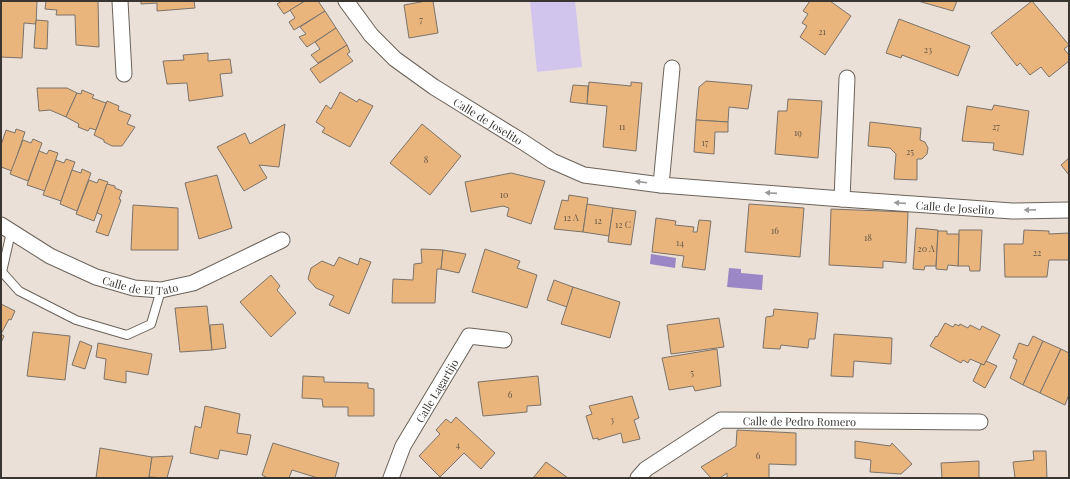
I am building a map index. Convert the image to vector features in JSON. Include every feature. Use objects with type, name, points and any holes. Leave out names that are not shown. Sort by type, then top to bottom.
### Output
[{"type":"street","points":[[120,1],[124,74]]},
{"type":"street","name":"Calle de Joselito","points":[[346,1],[371,35],[395,59],[434,87],[552,161],[584,175],[661,185],[842,199],[1012,211],[1069,210]]},
{"type":"street","points":[[661,185],[672,68]]},
{"type":"street","points":[[842,199],[847,78]]},
{"type":"street","name":"Calle de El Tato","points":[[6,229],[50,256],[96,276],[134,288],[161,290],[193,283],[282,240]]},
{"type":"street","name":"Calle Lagartijo","points":[[391,478],[403,446],[469,336],[504,340]]},
{"type":"street","name":"Calle de Pedro Romero","points":[[638,478],[646,470],[721,420],[980,422]]},
{"type":"lane","points":[[6,229],[2,272],[19,291],[76,320],[127,335],[151,324],[161,290]]},
{"type":"shaded area","points":[[530,1],[575,1],[582,67],[537,72]]},
{"type":"shaded area","points":[[651,254],[676,258],[675,268],[650,264]]},
{"type":"shaded area","points":[[729,268],[741,269],[741,273],[763,275],[762,290],[727,287]]},
{"type":"building","points":[[1,1],[37,1],[36,24],[24,23],[22,58],[1,57]]},
{"type":"building","points":[[46,1],[98,1],[99,47],[76,45],[75,15],[56,15],[57,10],[45,9]]},
{"type":"building","points":[[141,1],[194,1],[195,8],[157,11],[157,3],[141,4]]},
{"type":"building","points":[[282,1],[305,1],[284,14],[277,4]]},
{"type":"building","points":[[305,1],[318,1],[325,11],[294,30],[289,22],[295,18],[290,10]]},
{"type":"building","points":[[433,1],[438,33],[409,38],[404,5]]},
{"type":"building","points":[[810,1],[830,1],[851,16],[825,55],[800,37],[807,26],[802,23],[808,14],[803,11]]},
{"type":"building","points":[[918,1],[957,1],[953,11]]},
{"type":"building","points":[[1032,1],[1069,45],[1064,49],[1069,55],[1069,61],[1049,77],[1041,67],[1030,75],[1020,63],[1017,66],[991,33]]},
{"type":"building","points":[[325,11],[336,28],[307,47],[299,37],[306,34],[300,27]]},
{"type":"building","points":[[899,19],[970,46],[958,76],[902,55],[901,58],[886,53]]},
{"type":"building","points":[[36,20],[48,21],[47,49],[34,48]]},
{"type":"building","points":[[336,28],[347,45],[318,63],[311,55],[320,49],[315,42]]},
{"type":"building","points":[[347,45],[350,52],[347,54],[353,61],[320,83],[310,69]]},
{"type":"building","points":[[208,53],[208,61],[230,59],[232,73],[220,74],[223,96],[189,101],[187,83],[167,84],[163,61],[184,60],[183,55]]},
{"type":"building","points":[[706,81],[752,85],[748,109],[729,107],[728,122],[696,120],[699,87]]},
{"type":"building","points":[[589,82],[631,86],[631,82],[642,83],[636,151],[603,147],[607,106],[587,104]]},
{"type":"building","points":[[573,85],[588,86],[587,104],[570,102]]},
{"type":"building","points":[[37,88],[67,88],[77,93],[66,117],[50,110],[39,111]]},
{"type":"building","points":[[82,90],[94,95],[92,98],[106,103],[96,130],[90,128],[88,131],[78,127],[79,124],[66,117],[77,93],[81,94]]},
{"type":"building","points":[[340,92],[357,102],[359,99],[373,106],[350,147],[322,132],[325,128],[316,122],[326,105],[331,109]]},
{"type":"building","points":[[788,99],[822,101],[818,158],[775,154],[778,111],[787,111]]},
{"type":"building","points":[[107,101],[119,106],[118,110],[131,115],[127,124],[135,127],[122,146],[112,146],[94,135]]},
{"type":"building","points":[[994,105],[1029,111],[1023,155],[993,150],[994,143],[962,141],[967,106],[992,110]]},
{"type":"building","points":[[696,120],[728,122],[728,132],[715,132],[714,154],[694,152]]},
{"type":"building","points":[[870,122],[921,128],[920,140],[925,142],[928,148],[927,154],[922,159],[917,159],[917,180],[894,179],[896,154],[890,148],[868,146]]},
{"type":"building","points":[[285,124],[279,167],[259,165],[267,178],[244,191],[217,147],[245,133],[250,144]]},
{"type":"building","points":[[422,124],[461,156],[430,195],[390,163]]},
{"type":"building","points":[[16,129],[25,132],[12,171],[1,167],[1,145],[6,130],[15,133]]},
{"type":"building","points":[[33,139],[42,143],[28,181],[10,174],[23,140],[31,143]]},
{"type":"building","points":[[49,150],[58,153],[45,191],[27,185],[39,151],[47,154]]},
{"type":"building","points":[[1069,158],[1069,175],[1061,165]]},
{"type":"building","points":[[66,159],[75,162],[61,201],[43,195],[56,160],[64,163]]},
{"type":"building","points":[[82,169],[91,173],[77,211],[60,204],[72,170],[81,173]]},
{"type":"building","points":[[511,173],[545,181],[531,224],[507,216],[509,208],[503,206],[471,212],[465,182]]},
{"type":"building","points":[[217,175],[232,228],[199,239],[185,183]]},
{"type":"building","points":[[99,179],[108,182],[94,221],[76,214],[89,180],[97,183]]},
{"type":"building","points":[[107,184],[115,186],[115,188],[122,191],[119,199],[121,200],[108,236],[96,232],[102,215],[97,213]]},
{"type":"building","points":[[569,195],[588,198],[583,232],[554,229],[562,200],[568,201]]},
{"type":"building","points":[[587,204],[613,208],[609,236],[583,232]]},
{"type":"building","points":[[749,204],[804,208],[800,257],[745,252]]},
{"type":"building","points":[[133,205],[178,208],[178,250],[131,250]]},
{"type":"building","points":[[613,208],[636,211],[631,245],[608,242]]},
{"type":"building","points":[[831,209],[908,212],[906,263],[883,261],[883,268],[829,265]]},
{"type":"building","points":[[656,218],[676,221],[675,225],[694,227],[693,232],[697,232],[699,220],[711,221],[705,270],[682,267],[684,256],[652,252]]},
{"type":"building","points":[[916,228],[938,230],[936,266],[925,266],[924,270],[913,269]]},
{"type":"building","points":[[959,230],[982,230],[980,271],[970,271],[969,266],[958,266]]},
{"type":"building","points":[[1024,230],[1049,231],[1049,234],[1069,233],[1069,260],[1049,260],[1047,277],[1005,277],[1004,244],[1023,244]]},
{"type":"building","points":[[938,231],[947,231],[947,234],[959,234],[958,266],[948,265],[947,270],[936,269]]},
{"type":"building","points":[[421,249],[443,250],[441,269],[437,269],[435,303],[392,303],[393,279],[413,280],[414,264],[422,263]]},
{"type":"building","points":[[485,249],[520,261],[517,268],[537,275],[527,308],[472,292]]},
{"type":"building","points":[[443,250],[466,254],[459,273],[441,269]]},
{"type":"building","points":[[339,257],[358,265],[360,258],[371,262],[349,314],[329,305],[334,296],[316,288],[308,279],[311,268],[322,261],[334,266]]},
{"type":"building","points":[[271,275],[280,286],[277,290],[296,313],[271,337],[240,302]]},
{"type":"building","points":[[554,280],[573,287],[567,307],[547,300]]},
{"type":"building","points":[[573,287],[620,302],[610,338],[561,324]]},
{"type":"building","points":[[1,304],[15,311],[11,320],[9,319],[1,334]]},
{"type":"building","points":[[207,306],[212,350],[180,352],[175,308]]},
{"type":"building","points":[[774,309],[818,313],[815,339],[809,339],[808,348],[781,345],[780,349],[763,348],[766,317],[773,316]]},
{"type":"building","points":[[719,318],[724,347],[671,354],[667,325]]},
{"type":"building","points":[[945,323],[953,327],[955,324],[959,326],[960,324],[968,328],[970,325],[980,330],[982,326],[1000,335],[984,365],[970,359],[968,363],[963,360],[961,363],[930,346]]},
{"type":"building","points":[[223,324],[226,348],[212,350],[210,325]]},
{"type":"building","points":[[33,332],[70,336],[65,380],[27,376]]},
{"type":"building","points":[[1,334],[4,336],[1,343]]},
{"type":"building","points":[[834,334],[892,338],[891,364],[854,361],[853,377],[831,376]]},
{"type":"building","points":[[1033,336],[1043,341],[1023,385],[1010,378],[1017,360],[1013,358],[1019,343],[1028,346]]},
{"type":"building","points":[[80,341],[92,346],[85,369],[72,365]]},
{"type":"building","points":[[1043,341],[1061,349],[1040,393],[1023,385]]},
{"type":"building","points":[[98,343],[152,354],[148,375],[126,371],[126,383],[104,379],[106,359],[96,357]]},
{"type":"building","points":[[717,349],[721,386],[695,391],[693,386],[669,390],[662,358]]},
{"type":"building","points":[[1061,349],[1069,353],[1069,394],[1065,405],[1040,393]]},
{"type":"building","points":[[986,361],[997,366],[985,388],[973,381],[981,364],[984,365]]},
{"type":"building","points":[[303,376],[324,377],[324,382],[368,383],[368,388],[374,389],[374,416],[348,416],[348,407],[323,407],[322,399],[302,398]]},
{"type":"building","points":[[538,376],[541,405],[527,406],[527,412],[483,416],[478,382]]},
{"type":"building","points":[[632,396],[639,418],[634,420],[640,439],[623,443],[621,433],[598,440],[598,438],[593,439],[586,416],[592,414],[589,406]]},
{"type":"building","points":[[205,406],[240,414],[237,433],[251,435],[247,455],[220,450],[218,459],[190,453],[195,426],[201,428]]},
{"type":"building","points":[[456,417],[495,453],[481,469],[464,453],[440,477],[419,456],[440,434],[436,430],[446,419],[451,423]]},
{"type":"building","points":[[737,430],[796,433],[796,465],[769,464],[769,478],[727,478],[727,473],[720,478],[711,478],[701,467],[736,446]]},
{"type":"building","points":[[855,441],[890,446],[892,443],[912,464],[901,474],[870,472],[871,460],[855,458]]},
{"type":"building","points":[[273,443],[339,463],[335,478],[318,478],[292,470],[289,478],[268,478],[262,475]]},
{"type":"building","points":[[100,448],[152,457],[149,478],[96,478]]},
{"type":"building","points":[[1033,451],[1046,451],[1047,478],[1015,478],[1013,462],[1034,460]]},
{"type":"building","points":[[173,456],[167,478],[149,477],[152,457]]},
{"type":"building","points":[[979,461],[979,478],[942,478],[941,463]]},
{"type":"building","points":[[546,462],[568,478],[533,478]]}]
